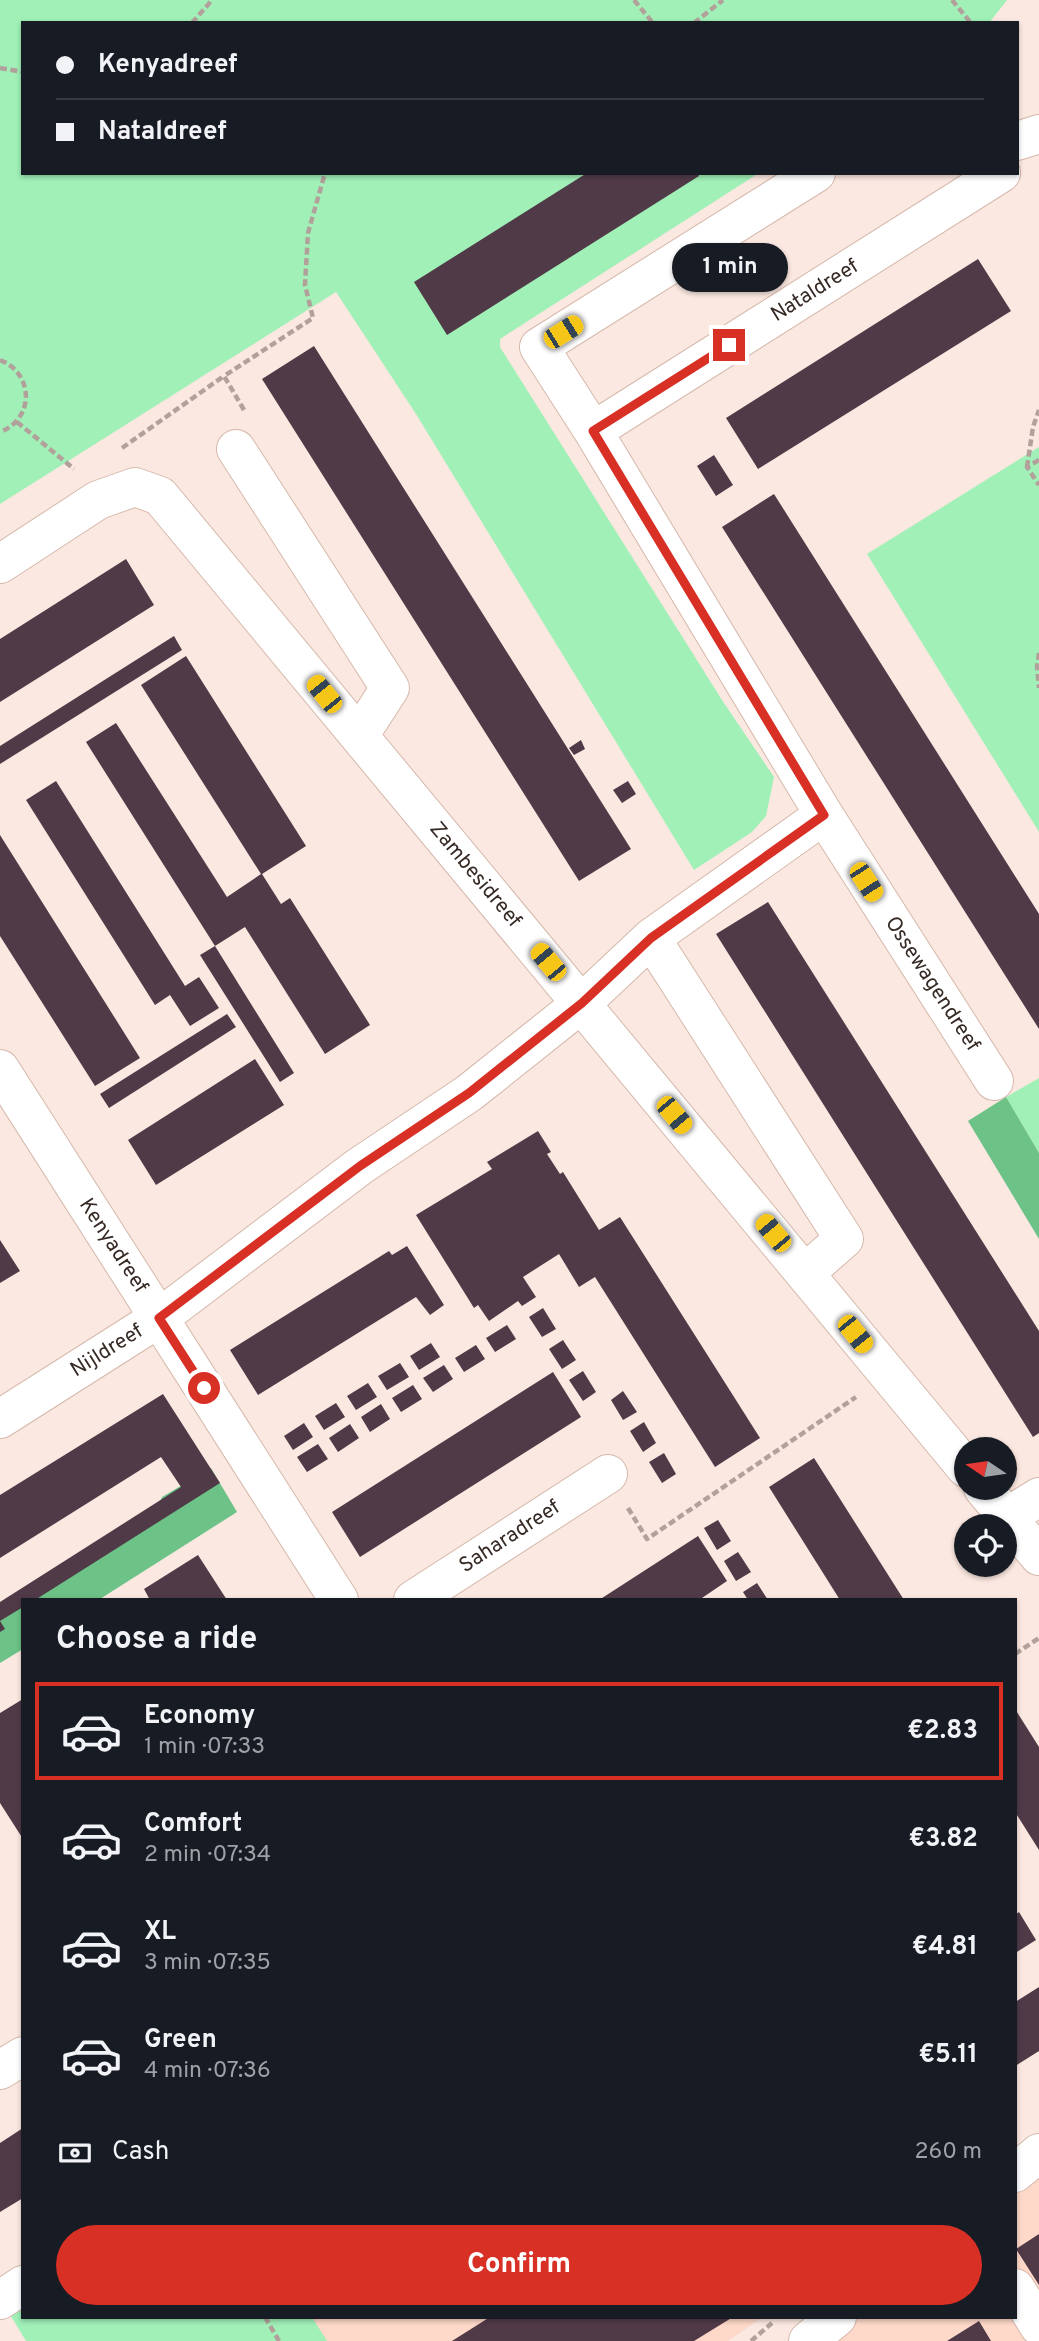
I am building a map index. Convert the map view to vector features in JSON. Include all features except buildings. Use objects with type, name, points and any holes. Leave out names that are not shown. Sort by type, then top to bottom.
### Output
[{"type":"street","points":[[1019,140],[1039,134]]},
{"type":"street","name":"Ossewagendreef","points":[[813,175],[539,347],[593,431],[824,815],[994,1082]]},
{"type":"street","name":"Nataldreef","points":[[593,431],[998,175]]},
{"type":"street","points":[[236,449],[390,688],[359,736]]},
{"type":"street","name":"Zambesidreef","points":[[98,500],[135,487],[160,496],[954,1454]]},
{"type":"street","points":[[0,564],[98,500]]},
{"type":"street","points":[[582,1003],[651,938],[824,815]]},
{"type":"street","points":[[651,938],[844,1239],[806,1272]]},
{"type":"street","name":"Nijldreef","points":[[0,1419],[159,1318],[360,1166],[469,1093],[582,1003]]},
{"type":"street","name":"Kenyadreef","points":[[0,1069],[339,1598]]},
{"type":"street","name":"Saharadreef","points":[[416,1598],[608,1474]]},
{"type":"street","points":[[1012,1514],[1039,1497]]},
{"type":"street","points":[[992,1500],[1004,1514]]},
{"type":"street","points":[[1017,1529],[1039,1556]]},
{"type":"street","points":[[0,2070],[21,2057]]},
{"type":"street","points":[[1017,2171],[1039,2153]]},
{"type":"street","points":[[0,2300],[21,2286]]},
{"type":"street","points":[[1017,2291],[1039,2326]]},
{"type":"street","points":[[808,2341],[835,2319]]},
{"type":"path","points":[[194,21],[212,0]]},
{"type":"path","points":[[634,0],[651,21]]},
{"type":"path","points":[[697,21],[723,0]]},
{"type":"path","points":[[952,0],[969,21]]},
{"type":"path","points":[[0,68],[21,72]]},
{"type":"path","points":[[115,453],[224,376],[313,318],[305,285],[309,233],[324,175]]},
{"type":"path","points":[[0,360],[13,366],[21,376],[26,387],[27,400],[17,422],[0,432]]},
{"type":"path","points":[[224,376],[259,435],[236,449]]},
{"type":"path","points":[[1039,410],[1033,427],[1027,467],[1039,485]]},
{"type":"path","points":[[17,422],[82,476],[98,500]]},
{"type":"path","points":[[1027,467],[1039,460]]},
{"type":"path","points":[[1039,653],[1039,688]]},
{"type":"path","points":[[608,1474],[647,1539],[888,1374]]},
{"type":"path","points":[[1017,1653],[1039,1638]]},
{"type":"path","points":[[266,2319],[279,2341]]},
{"type":"path","points":[[751,2341],[778,2319]]},
{"type":"shaded area","points":[[1039,2172],[1039,2341],[832,2341],[859,2319],[1017,2319],[1017,2190]]},
{"type":"shaded area","points":[[283,2319],[760,2319],[728,2341],[297,2341]]},
{"type":"green space","points":[[0,0],[1007,0],[991,21],[21,21],[21,175],[756,175],[500,339],[500,347],[722,700],[774,777],[766,816],[752,832],[694,870],[416,414],[336,292],[0,504]]},
{"type":"green space","points":[[1039,447],[1039,832],[867,554]]},
{"type":"green space","points":[[1039,1078],[1039,1153],[1006,1097]]},
{"type":"green space","points":[[1006,1097],[1039,1153],[1039,1239],[968,1121]]},
{"type":"green space","points":[[211,1468],[237,1512],[102,1598],[21,1598],[21,1650],[0,1663],[0,1608],[157,1508],[162,1497]]},
{"type":"green space","points":[[21,2306],[21,2319],[313,2319],[327,2341],[26,2341],[9,2313]]},
{"type":"route","points":[[204,1388],[159,1318],[360,1166],[469,1093],[582,1003],[651,938],[824,815],[593,431],[729,345]]}]
